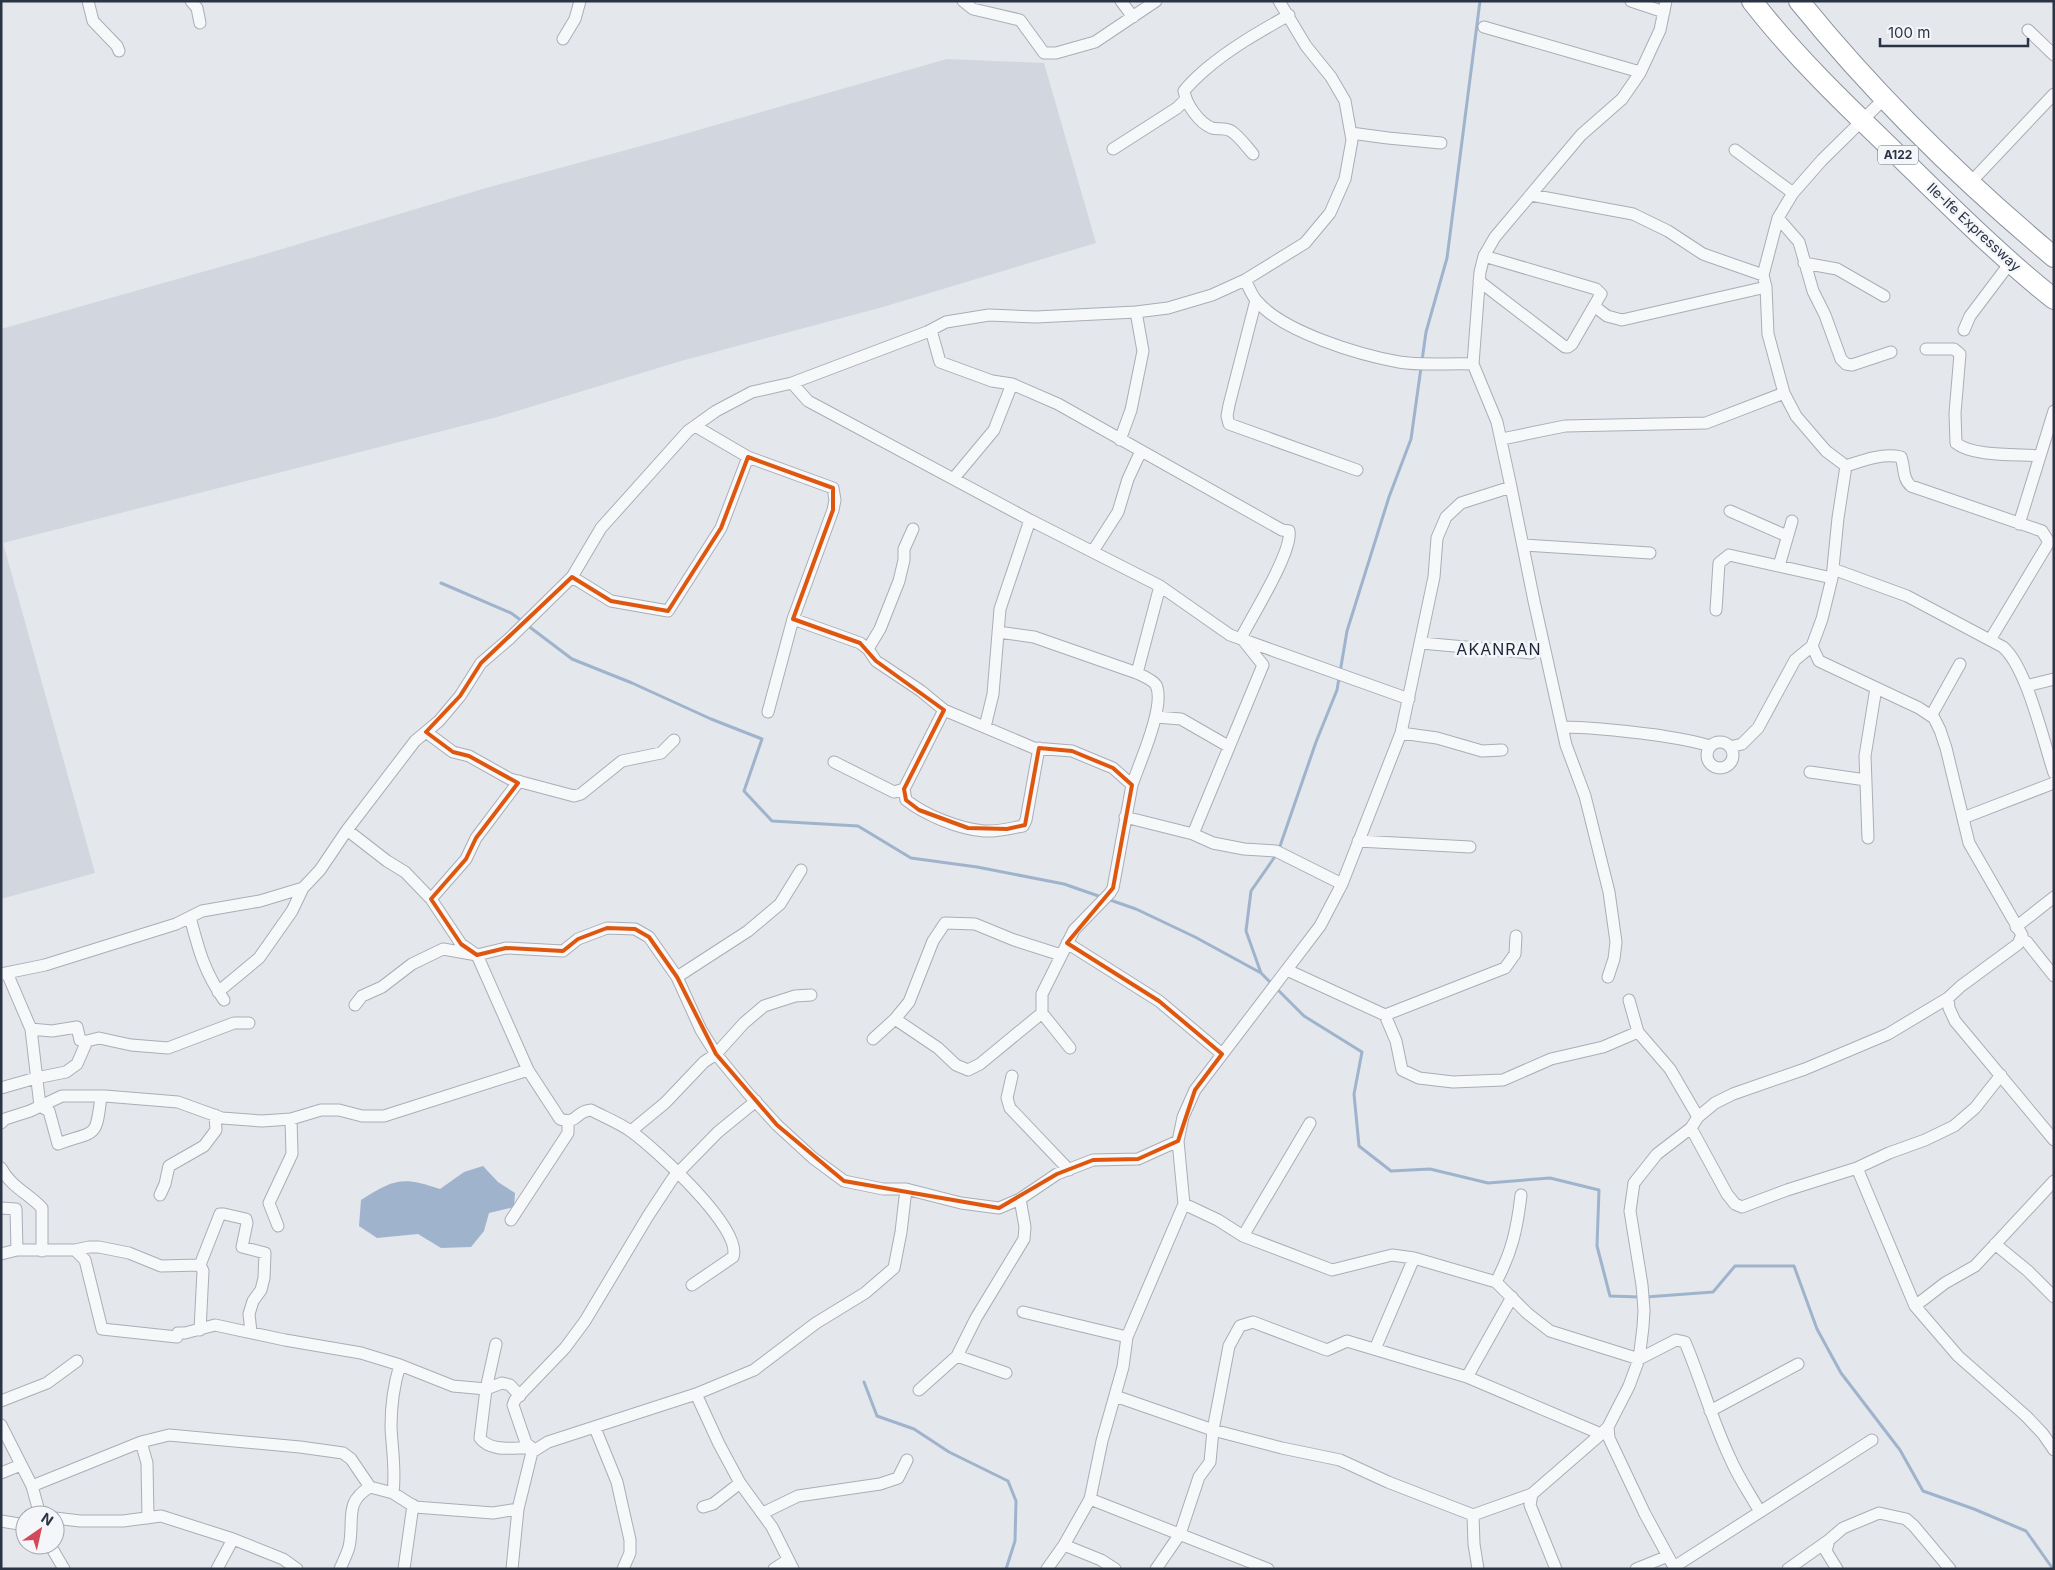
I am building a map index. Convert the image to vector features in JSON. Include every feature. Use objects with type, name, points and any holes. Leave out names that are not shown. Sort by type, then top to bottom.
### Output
[{"type":"highway","name":"Ile-Ife Expressway","points":[[1752,1],[1818,78],[1860,120],[2010,263],[2054,299]]},
{"type":"highway","name":"A122","points":[[1799,1],[1885,98],[1970,183],[2054,257]]},
{"type":"street","points":[[88,1],[93,21],[118,46],[119,51]]},
{"type":"street","points":[[191,1],[197,8],[200,23]]},
{"type":"street","points":[[563,39],[575,19],[580,1]]},
{"type":"street","points":[[963,1],[973,8],[1020,20],[1044,53],[1056,53],[1095,42],[1156,1]]},
{"type":"street","points":[[1121,1],[1132,17]]},
{"type":"street","points":[[190,917],[203,965],[221,996],[259,958],[292,911],[303,888],[320,870],[347,830],[415,741],[438,721],[460,696],[481,663],[509,639],[572,577],[601,528],[695,426],[716,411],[752,392],[792,383],[931,330],[946,322],[989,315],[1036,317],[1136,312],[1168,308],[1212,295],[1245,280],[1305,243],[1330,213],[1345,179],[1352,140],[1345,101],[1331,77],[1306,46],[1279,1]]},
{"type":"street","points":[[1608,977],[1614,959],[1616,942],[1609,892],[1585,796],[1566,745],[1502,439],[1497,422],[1472,364],[1479,281],[1484,256],[1495,237],[1581,135],[1622,99],[1640,72],[1660,30],[1665,7],[1631,1]]},
{"type":"street","points":[[1253,154],[1230,130],[1222,128],[1213,129],[1203,122],[1185,100],[1184,91],[1188,85],[1220,57],[1242,41],[1289,15]]},
{"type":"street","points":[[1484,27],[1640,72]]},
{"type":"street","points":[[2028,30],[2054,54]]},
{"type":"street","points":[[1970,183],[2054,94]]},
{"type":"street","points":[[1846,466],[1826,451],[1796,416],[1784,393],[1768,334],[1766,287],[1763,275],[1778,218],[1793,193],[1860,120],[1885,98]]},
{"type":"street","points":[[1113,149],[1177,108],[1185,100]]},
{"type":"street","points":[[1351,133],[1441,143]]},
{"type":"street","points":[[1734,150],[1793,193]]},
{"type":"street","points":[[1531,195],[1633,214],[1668,231],[1703,254],[1763,275]]},
{"type":"street","points":[[1778,218],[1799,242],[1812,291],[1825,315],[1841,359],[1846,364],[1852,365],[1891,352]]},
{"type":"street","points":[[1479,281],[1565,347],[1572,344],[1601,294],[1596,289],[1484,256]]},
{"type":"street","points":[[1804,263],[1837,269],[1884,296]]},
{"type":"street","points":[[1964,330],[1970,316],[2010,263]]},
{"type":"street","points":[[1245,280],[1256,300],[1264,309],[1294,328],[1335,345],[1400,362],[1472,364]]},
{"type":"street","points":[[1594,306],[1607,316],[1622,320],[1766,287]]},
{"type":"street","points":[[1256,300],[1229,405],[1227,416],[1229,424],[1357,470]]},
{"type":"street","points":[[1120,440],[1132,410],[1143,351],[1136,312]]},
{"type":"street","points":[[931,330],[940,362],[992,381],[1012,384],[1058,404],[1218,495],[1282,530],[1289,531],[1290,538],[1281,564],[1241,638]]},
{"type":"street","points":[[1926,349],[1954,349],[1960,354],[1955,414],[1956,443],[1963,449],[2040,456]]},
{"type":"street","points":[[792,383],[808,400],[1030,520],[1160,586],[1230,635],[1409,700]]},
{"type":"street","points":[[954,478],[994,430],[1012,384]]},
{"type":"street","points":[[1502,439],[1565,426],[1706,422],[1784,393]]},
{"type":"street","points":[[2020,524],[2054,412]]},
{"type":"street","points":[[695,426],[748,457],[833,488],[835,500],[833,510],[793,619],[768,712]]},
{"type":"street","points":[[1093,551],[1118,512],[1128,479],[1141,451]]},
{"type":"street","points":[[572,577],[610,601],[668,611],[721,528],[748,457]]},
{"type":"street","points":[[1846,466],[1874,457],[1901,457],[1904,464],[1904,478],[1911,486],[2042,531],[2051,544],[1990,640]]},
{"type":"street","points":[[1730,747],[1742,744],[1753,734],[1795,660],[1812,646],[1822,619],[1833,574],[1846,466]]},
{"type":"street","points":[[1047,1569],[1064,1545],[1090,1499],[1102,1441],[1123,1367],[1127,1337],[1184,1204],[1178,1141],[1183,1117],[1195,1090],[1320,926],[1342,884],[1401,733],[1434,577],[1437,538],[1446,517],[1461,503],[1511,487]]},
{"type":"street","points":[[1730,511],[1787,536]]},
{"type":"street","points":[[985,727],[993,694],[1000,609],[1030,520]]},
{"type":"street","points":[[1779,566],[1792,521]]},
{"type":"street","points":[[868,649],[880,629],[899,581],[904,560],[904,549],[914,530]]},
{"type":"street","points":[[1523,546],[1650,553]]},
{"type":"street","points":[[1716,610],[1719,563],[1728,555],[1779,566],[1833,574],[1907,596],[1990,640],[2010,654],[2015,660],[2026,686],[2054,772]]},
{"type":"street","points":[[1137,673],[1160,586]]},
{"type":"street","points":[[793,619],[860,643],[868,649],[876,661],[921,690],[944,710],[1039,748],[1072,750],[1113,768],[1132,785]]},
{"type":"street","points":[[998,632],[1034,637],[1137,673],[1155,683],[1159,693],[1156,717],[1132,785],[1113,888],[1074,930],[1042,994],[1042,1013],[1070,1048]]},
{"type":"street","points":[[1193,834],[1263,665],[1241,638]]},
{"type":"street","points":[[1421,643],[1531,653]]},
{"type":"street","points":[[1115,1396],[1213,1430],[1282,1448],[1340,1460],[1388,1482],[1473,1515],[1532,1494],[1604,1430],[1629,1386],[1639,1359],[1644,1304],[1630,1211],[1634,1184],[1657,1154],[1690,1128],[1698,1117],[1715,1104],[1733,1094],[1805,1069],[1888,1034],[1948,998],[1960,986],[2018,944],[2021,939],[2022,935],[1969,843],[1946,748],[1934,718],[1919,708],[1819,661],[1812,646]]},
{"type":"street","points":[[1931,716],[1960,664]]},
{"type":"street","points":[[2026,686],[2054,679]]},
{"type":"street","points":[[1868,838],[1865,756],[1876,688]]},
{"type":"street","points":[[944,710],[904,788],[906,800],[919,810],[968,828],[986,831],[1023,826],[1026,820],[1039,748]]},
{"type":"street","points":[[1156,717],[1181,719],[1228,746]]},
{"type":"street","points":[[1562,727],[1624,730],[1692,740],[1710,746]]},
{"type":"street","points":[[426,732],[453,752],[468,756],[510,779],[574,796],[578,795],[622,761],[661,753],[674,740]]},
{"type":"street","points":[[1401,733],[1436,738],[1482,751],[1502,750]]},
{"type":"street","points":[[1716,742],[1724,742],[1730,747],[1734,754],[1732,761],[1727,767],[1720,769],[1713,767],[1708,761],[1707,753],[1710,746],[1716,742]]},
{"type":"street","points":[[834,762],[894,792],[904,788]]},
{"type":"street","points":[[1810,772],[1866,780]]},
{"type":"street","points":[[431,899],[466,859],[476,838],[519,781]]},
{"type":"street","points":[[1963,818],[2054,783]]},
{"type":"street","points":[[1125,817],[1193,834],[1213,843],[1244,849],[1276,850],[1342,884]]},
{"type":"street","points":[[347,830],[387,861],[405,872],[431,899],[462,944],[476,955],[528,1070],[560,1119],[568,1122],[573,1121],[581,1112],[591,1110],[631,1131],[679,1172],[726,1228],[735,1248],[733,1257],[692,1285]]},
{"type":"street","points":[[1358,841],[1470,847]]},
{"type":"street","points":[[677,978],[748,930],[780,904],[800,870]]},
{"type":"street","points":[[40,1106],[31,1029],[4,973],[45,965],[176,924],[202,911],[260,902],[303,888]]},
{"type":"street","points":[[2016,927],[2054,897]]},
{"type":"street","points":[[873,1039],[896,1019],[909,1002],[933,941],[945,923],[974,924],[1014,940],[1061,955]]},
{"type":"street","points":[[355,1005],[362,996],[382,987],[412,964],[443,949],[476,955],[506,948],[563,951],[578,939],[607,928],[625,927],[635,929],[649,937],[677,978],[716,1054],[756,1101],[777,1125],[813,1158],[844,1181],[883,1189],[906,1189],[961,1203],[999,1208],[1020,1199],[1057,1174],[1093,1160],[1138,1159],[1178,1141]]},
{"type":"street","points":[[1385,1015],[1505,968],[1515,954],[1516,936]]},
{"type":"street","points":[[2021,939],[2027,942],[2054,976]]},
{"type":"street","points":[[1067,943],[1159,1001],[1222,1054]]},
{"type":"street","points":[[1287,970],[1385,1015],[1396,1041],[1402,1070],[1419,1078],[1454,1082],[1503,1080],[1551,1059],[1603,1047],[1638,1032]]},
{"type":"street","points":[[631,1131],[665,1103],[704,1062],[716,1054],[744,1023],[764,1006],[795,996],[810,995]]},
{"type":"street","points":[[1948,998],[1949,1008],[1955,1021],[2054,1140]]},
{"type":"street","points":[[1629,1000],[1638,1032],[1670,1069],[1698,1117]]},
{"type":"street","points":[[896,1019],[938,1048],[956,1065],[968,1070],[980,1064],[1042,1013]]},
{"type":"street","points":[[31,1029],[52,1031],[77,1027],[80,1040],[87,1041],[99,1038],[131,1045],[168,1048],[234,1023],[249,1023]]},
{"type":"street","points":[[1,1088],[66,1072],[77,1064],[87,1041]]},
{"type":"street","points":[[1,1123],[5,1119],[30,1111],[62,1096],[101,1096],[178,1102],[222,1118],[262,1122],[291,1118],[321,1110],[339,1110],[362,1116],[384,1116],[528,1070]]},
{"type":"street","points":[[1690,1128],[1727,1194],[1735,1204],[1742,1207],[1787,1190],[1857,1168],[1954,1126],[1975,1108],[2001,1075]]},
{"type":"street","points":[[1012,1076],[1007,1098],[1010,1108],[1069,1170]]},
{"type":"street","points":[[40,1106],[49,1111],[58,1144],[93,1132],[98,1124],[101,1096]]},
{"type":"street","points":[[532,1450],[526,1443],[513,1405],[515,1400],[565,1348],[586,1321],[648,1216],[679,1172],[718,1132],[756,1101]]},
{"type":"street","points":[[160,1195],[165,1184],[169,1166],[204,1146],[216,1130],[215,1116]]},
{"type":"street","points":[[278,1226],[269,1203],[292,1154],[291,1118]]},
{"type":"street","points":[[510,1220],[568,1133],[568,1122]]},
{"type":"street","points":[[1243,1236],[1310,1123]]},
{"type":"street","points":[[1,1168],[13,1184],[42,1208],[42,1251]]},
{"type":"street","points":[[1857,1168],[1915,1306],[1958,1356],[2026,1416],[2043,1434],[2054,1450]]},
{"type":"street","points":[[1915,1306],[1944,1283],[1975,1266],[2054,1180]]},
{"type":"street","points":[[496,1344],[486,1388],[480,1438],[484,1444],[492,1447],[532,1450],[548,1442],[696,1394],[754,1370],[816,1323],[865,1293],[894,1268],[901,1232],[906,1189]]},
{"type":"street","points":[[1496,1282],[1507,1260],[1516,1232],[1521,1196]]},
{"type":"street","points":[[919,1390],[958,1356],[976,1318],[1024,1239],[1025,1227],[1020,1199]]},
{"type":"street","points":[[1184,1204],[1218,1220],[1243,1236],[1332,1270],[1392,1255],[1414,1258],[1496,1282],[1526,1313],[1550,1331],[1639,1359],[1676,1340],[1685,1342],[1730,1459],[1760,1512]]},
{"type":"street","points":[[1,1208],[16,1209],[17,1250]]},
{"type":"street","points":[[200,1330],[202,1271],[200,1265],[220,1214],[224,1214],[246,1220],[242,1247],[265,1254],[264,1278],[261,1290],[252,1301],[249,1314],[250,1332]]},
{"type":"street","points":[[1995,1244],[2028,1271],[2054,1296]]},
{"type":"street","points":[[1,1254],[17,1250],[75,1250],[98,1247],[129,1252],[161,1266],[200,1265]]},
{"type":"street","points":[[75,1250],[85,1260],[102,1329],[177,1338],[178,1333],[200,1330],[215,1325],[360,1353],[400,1365],[453,1386],[486,1388],[502,1383],[510,1384],[520,1396]]},
{"type":"street","points":[[1375,1349],[1414,1258]]},
{"type":"street","points":[[1467,1377],[1512,1297]]},
{"type":"street","points":[[1023,1312],[1127,1337]]},
{"type":"street","points":[[1156,1569],[1180,1534],[1199,1477],[1210,1462],[1213,1430],[1229,1346],[1240,1326],[1253,1322],[1327,1350],[1347,1341],[1467,1377],[1604,1430],[1610,1438],[1674,1568],[1872,1440]]},
{"type":"street","points":[[958,1356],[1006,1373]]},
{"type":"street","points":[[1,1401],[47,1383],[77,1362]]},
{"type":"street","points":[[1710,1410],[1798,1364]]},
{"type":"street","points":[[393,1492],[395,1476],[392,1407],[400,1365]]},
{"type":"street","points":[[696,1394],[719,1444],[740,1483],[763,1512],[790,1564],[774,1569]]},
{"type":"street","points":[[1,1425],[32,1486],[37,1505]]},
{"type":"street","points":[[595,1428],[617,1482],[624,1508],[630,1540],[630,1553],[623,1569]]},
{"type":"street","points":[[32,1486],[141,1442],[169,1435],[300,1447],[343,1453],[351,1459],[370,1487]]},
{"type":"street","points":[[141,1442],[147,1463],[148,1518]]},
{"type":"street","points":[[512,1569],[518,1509],[532,1450]]},
{"type":"street","points":[[763,1512],[798,1496],[880,1484],[898,1478],[907,1460]]},
{"type":"street","points":[[1,1473],[21,1465]]},
{"type":"street","points":[[703,1508],[713,1504],[740,1483]]},
{"type":"street","points":[[340,1569],[349,1547],[353,1504],[358,1494],[370,1487],[393,1492],[413,1505],[493,1513],[518,1509]]},
{"type":"street","points":[[1532,1494],[1530,1505],[1556,1569]]},
{"type":"street","points":[[1090,1499],[1268,1569]]},
{"type":"street","points":[[404,1569],[413,1505]]},
{"type":"street","points":[[1788,1569],[1843,1528],[1879,1513],[1906,1519],[1950,1569]]},
{"type":"street","points":[[1473,1515],[1474,1544],[1478,1569]]},
{"type":"street","points":[[65,1519],[122,1521],[161,1516],[233,1539],[283,1559],[297,1569]]},
{"type":"street","points":[[1,1521],[15,1523]]},
{"type":"street","points":[[217,1569],[233,1539]]},
{"type":"street","points":[[1829,1540],[1826,1551],[1837,1569]]},
{"type":"street","points":[[1064,1545],[1102,1560],[1115,1569]]},
{"type":"street","points":[[56,1555],[64,1569]]},
{"type":"street","points":[[1636,1569],[1668,1556]]},
{"type":"highlighted area","points":[[748,457],[826,485],[833,488],[833,510],[793,619],[860,643],[876,661],[944,710],[904,789],[906,800],[919,810],[968,828],[1007,829],[1025,825],[1039,748],[1072,751],[1113,768],[1132,785],[1113,888],[1067,943],[1159,1001],[1222,1054],[1195,1090],[1178,1141],[1138,1159],[1093,1160],[1057,1174],[999,1208],[844,1181],[777,1125],[716,1054],[677,977],[649,937],[635,929],[607,928],[578,939],[563,951],[506,948],[477,955],[461,944],[431,899],[466,859],[476,838],[518,783],[469,756],[453,752],[426,732],[460,696],[481,663],[572,577],[611,601],[668,611],[721,528]]},
{"type":"shaded area","points":[[947,59],[1044,63],[1096,243],[883,307],[681,361],[497,417],[3,543],[95,873],[1,899],[1,329],[262,255],[486,188],[674,137]]},
{"type":"water","points":[[483,1166],[498,1182],[515,1193],[514,1207],[489,1213],[484,1231],[471,1247],[441,1248],[418,1234],[377,1238],[359,1226],[361,1200],[390,1184],[407,1181],[440,1189],[464,1172]]},
{"type":"waterway","points":[[1279,849],[1316,742],[1337,690],[1347,631],[1389,497],[1411,439],[1426,332],[1447,258],[1480,1]]},
{"type":"waterway","points":[[441,583],[511,613],[522,621]]},
{"type":"waterway","points":[[527,625],[572,659],[762,739],[744,791],[772,821],[858,826],[911,858],[977,867],[1064,884],[1136,909],[1195,937],[1261,973],[1304,1016],[1362,1052],[1354,1094],[1359,1146],[1391,1171],[1430,1169],[1488,1183],[1550,1178],[1599,1190],[1597,1246],[1610,1296],[1639,1297]]},
{"type":"waterway","points":[[1261,973],[1246,931],[1251,891],[1276,855]]},
{"type":"waterway","points":[[1646,1297],[1713,1292],[1735,1266],[1794,1266],[1817,1329],[1841,1373],[1900,1450],[1923,1491],[1974,1509],[2026,1531],[2053,1569]]},
{"type":"waterway","points":[[864,1382],[877,1416],[914,1429],[949,1452],[1008,1481],[1016,1501],[1015,1541],[1006,1569]]},
{"type":"district","name":"AKANRAN","points":[[1499,649]]}]
